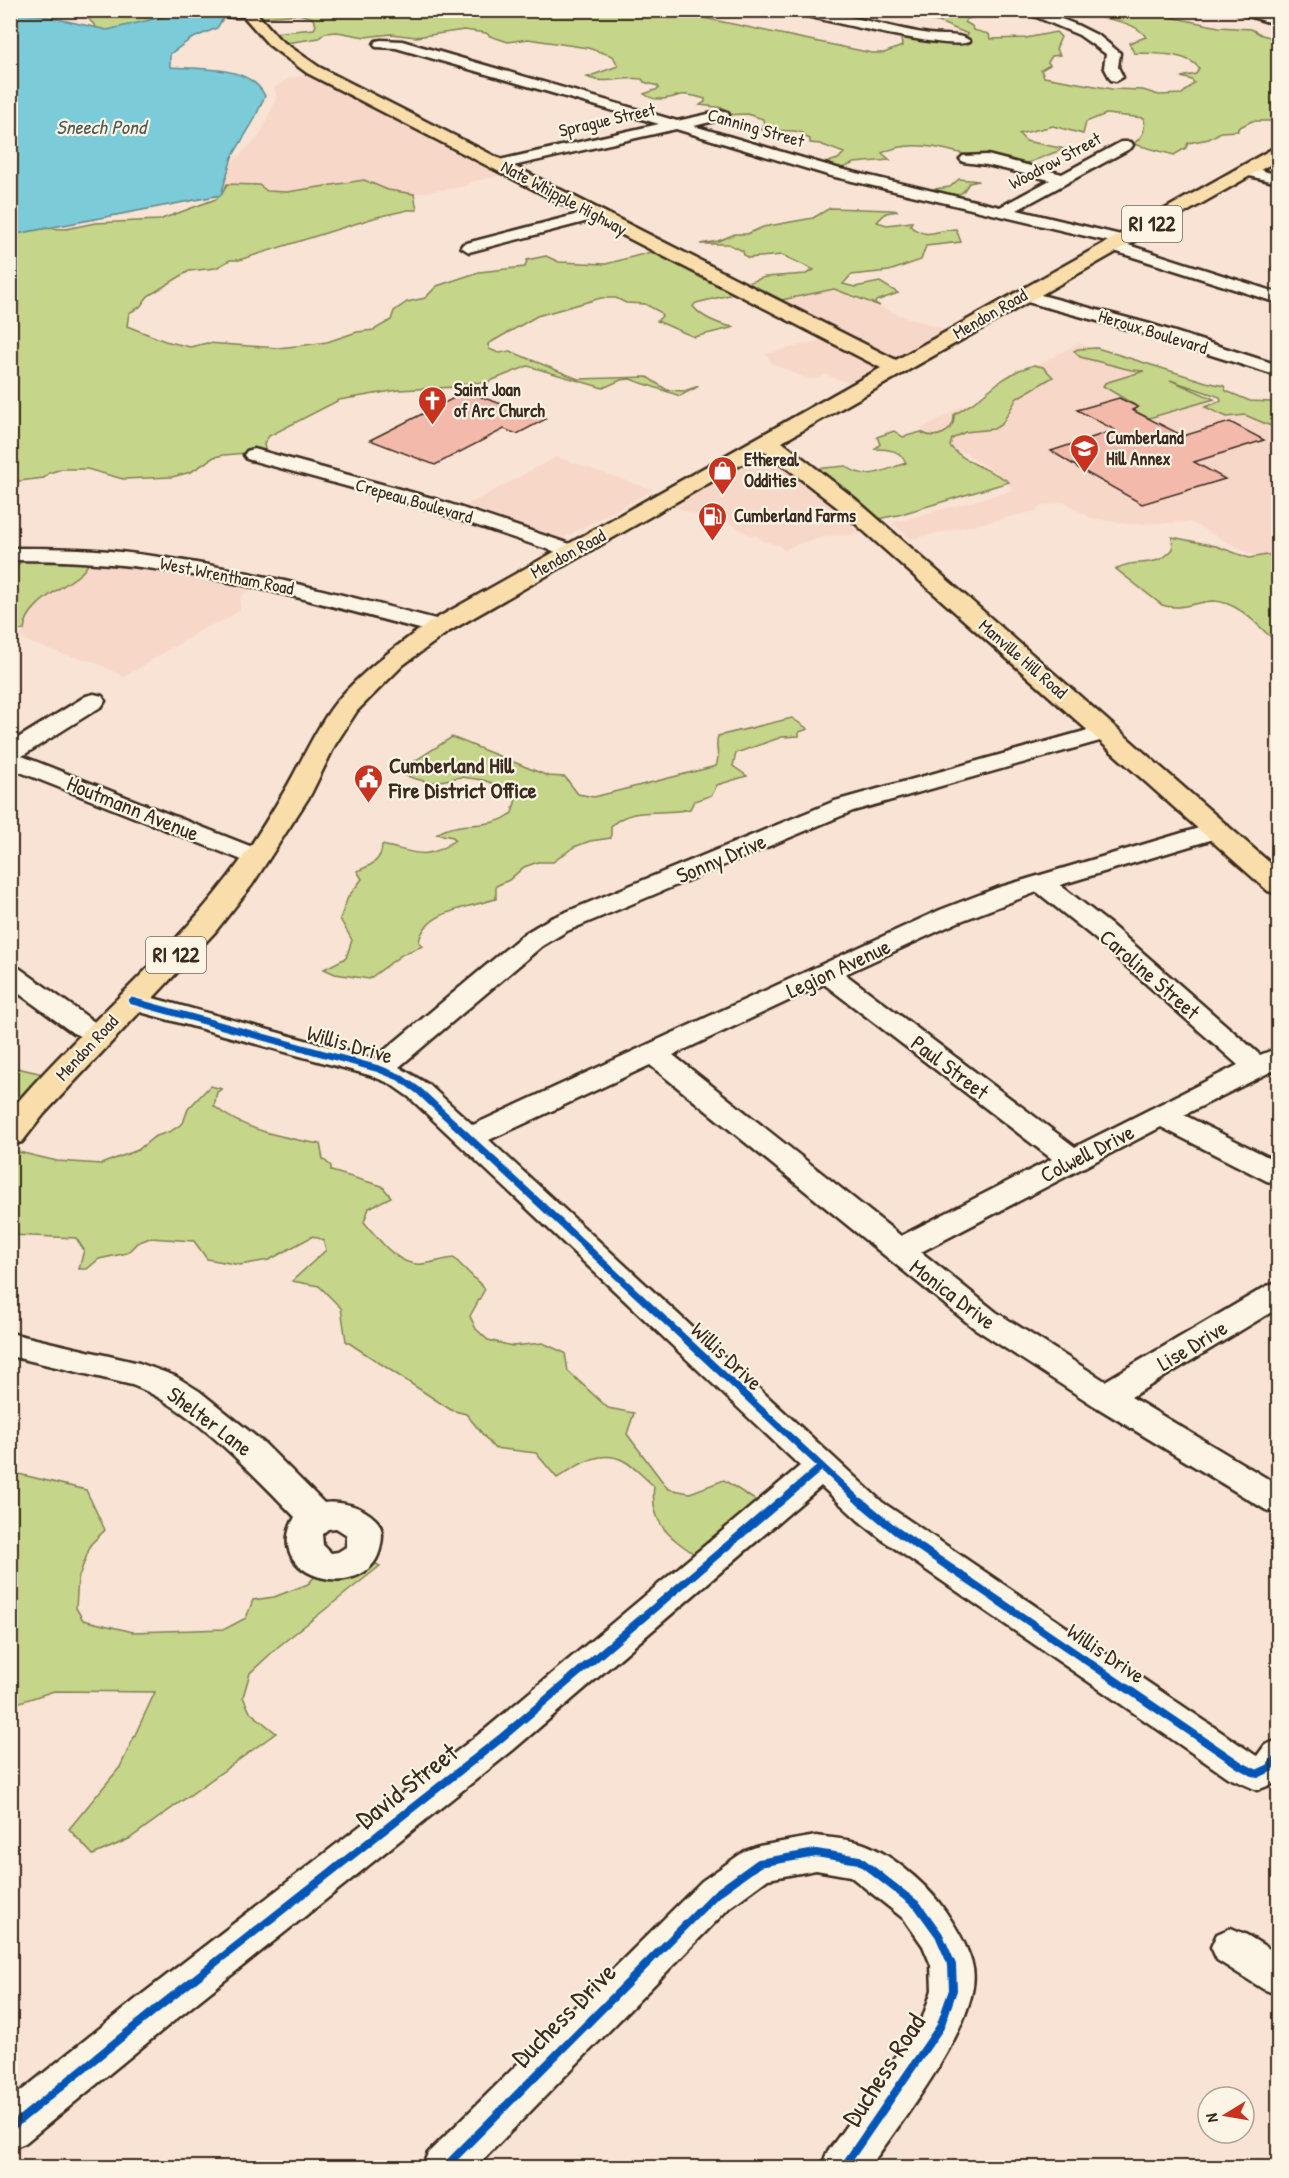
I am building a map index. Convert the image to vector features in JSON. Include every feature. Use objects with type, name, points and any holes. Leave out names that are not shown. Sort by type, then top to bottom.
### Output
[{"type":"main road","name":"Nate Whipple Highway","points":[[247,12],[274,42],[314,70],[896,368]]},
{"type":"main road","name":"Mendon Road","points":[[10,1134],[98,1035],[204,926],[242,879],[297,794],[321,745],[347,706],[392,661],[439,627],[1278,153]]},
{"type":"main road","points":[[862,352],[893,355],[922,353]]},
{"type":"main road","name":"Manville Hill Road","points":[[762,443],[778,448],[846,503],[1278,885]]},
{"type":"street","points":[[208,10],[247,12]]},
{"type":"street","points":[[798,10],[929,38],[963,41]]},
{"type":"street","points":[[1026,10],[1096,39],[1106,46],[1113,53],[1112,67],[1116,77]]},
{"type":"street","points":[[1235,10],[1278,21]]},
{"type":"street","name":"Canning Street","points":[[381,44],[397,45],[534,82],[836,173],[1002,212],[1119,243],[1278,298]]},
{"type":"street","name":"Sprague Street","points":[[500,164],[722,115]]},
{"type":"street","name":"Woodrow Street","points":[[1002,212],[1061,178],[1126,145]]},
{"type":"street","points":[[968,159],[987,160],[1061,178]]},
{"type":"street","points":[[1245,171],[1278,179]]},
{"type":"street","points":[[469,247],[594,215]]},
{"type":"street","name":"Heroux Boulevard","points":[[1026,296],[1144,328],[1278,371]]},
{"type":"street","name":"Crepeau Boulevard","points":[[254,455],[425,502],[572,551]]},
{"type":"street","name":"West Wrentham Road","points":[[10,554],[84,554],[197,568],[327,597],[439,627]]},
{"type":"street","points":[[10,753],[94,700]]},
{"type":"street","name":"Sonny Drive","points":[[379,1069],[533,940],[558,926],[844,806],[1106,732]]},
{"type":"street","name":"Houtmann Avenue","points":[[10,759],[256,857]]},
{"type":"street","name":"Legion Avenue","points":[[469,1138],[949,916],[1041,882],[1218,830]]},
{"type":"street","name":"Caroline Street","points":[[1041,882],[1268,1062]]},
{"type":"street","points":[[10,974],[83,1027],[98,1035]]},
{"type":"street","name":"Paul Street","points":[[827,974],[1073,1160]]},
{"type":"street","name":"Willis Drive","points":[[132,1001],[379,1069],[399,1077],[419,1091],[821,1467],[896,1531],[1241,1766],[1257,1774],[1270,1768],[1278,1756]]},
{"type":"street","name":"Monica Drive","points":[[653,1053],[985,1320],[1105,1397],[1278,1501]]},
{"type":"street","name":"Colwell Drive","points":[[897,1251],[1268,1062]]},
{"type":"street","points":[[1161,1115],[1278,1174]]},
{"type":"street","name":"Lise Drive","points":[[1105,1397],[1278,1294]]},
{"type":"street","name":"Shelter Lane","points":[[10,1344],[139,1375],[163,1384],[187,1400],[252,1452],[317,1518]]},
{"type":"street","name":"David Street","points":[[10,2128],[155,2010],[500,1739],[821,1467]]},
{"type":"street","name":"Duchess Road","points":[[716,1894],[759,1863],[816,1853],[859,1860],[918,1906],[939,1935],[952,1965],[953,1989],[940,2027],[843,2168]]},
{"type":"street","name":"Duchess Drive","points":[[444,2168],[716,1894]]},
{"type":"street","points":[[1231,1947],[1278,1976]]},
{"type":"shaded area","points":[[321,72],[514,173],[470,182],[465,186],[414,194],[388,190],[377,184],[328,185],[287,192],[267,191],[259,185],[227,184],[225,169],[259,137],[277,97],[274,88],[290,78]]},
{"type":"shaded area","points":[[834,289],[900,315],[960,334],[865,387],[826,374],[817,379],[808,379],[771,363],[767,354],[832,337],[777,301]]},
{"type":"shaded area","points":[[1079,343],[1278,425],[1278,560],[1256,557],[1190,522],[1128,524],[1091,518],[1066,503],[1041,506],[1036,511],[911,539],[892,523],[1014,490],[996,473],[967,454],[939,442],[921,429]]},
{"type":"shaded area","points":[[769,442],[878,528],[851,535],[833,535],[797,544],[784,550],[779,545],[762,541],[758,536],[748,534],[725,520],[703,518],[663,502]]},
{"type":"shaded area","points":[[556,457],[653,490],[554,543],[460,509]]},
{"type":"shaded area","points":[[92,559],[258,583],[240,597],[240,610],[223,621],[204,628],[124,677],[95,662],[31,643],[20,636],[24,631],[25,621],[41,603],[82,572]]},
{"type":"green space","points":[[206,10],[218,13],[183,13],[139,27],[104,31],[99,30],[86,16],[63,16],[29,11]]},
{"type":"green space","points":[[249,11],[670,11],[872,53],[884,53],[902,46],[901,39],[914,33],[965,39],[968,34],[939,22],[893,14],[899,11],[952,11],[953,13],[982,16],[967,19],[965,22],[972,26],[973,30],[989,34],[990,39],[1026,38],[1056,32],[1061,37],[1056,49],[1060,55],[1052,56],[1048,62],[1050,65],[1041,70],[1044,77],[1112,89],[1143,90],[1159,95],[1182,94],[1194,83],[1192,80],[1181,77],[1196,74],[1199,68],[1194,63],[1178,56],[1134,53],[1129,43],[1146,37],[1133,26],[1114,20],[1077,14],[1077,11],[1141,11],[1219,27],[1251,29],[1262,35],[1278,39],[1278,118],[1273,121],[1252,121],[1238,128],[1238,131],[1221,132],[1209,139],[1188,143],[1186,148],[1174,155],[1133,144],[1143,133],[1144,118],[1106,114],[1086,122],[1083,134],[1053,126],[1019,134],[1026,141],[1065,149],[1018,165],[930,147],[914,146],[882,153],[890,160],[854,163],[834,172],[816,166],[838,159],[844,153],[820,144],[810,143],[810,139],[803,136],[803,133],[759,129],[764,125],[763,119],[747,114],[723,115],[727,112],[724,108],[700,105],[705,102],[705,99],[693,96],[681,95],[662,99],[649,97],[644,94],[658,89],[658,86],[644,82],[642,79],[601,80],[587,77],[618,66],[613,56],[588,48],[528,39],[508,42],[486,33],[464,30],[416,37],[391,34],[365,37],[337,32],[325,33],[319,38],[280,44],[271,33],[314,29],[316,25],[312,18],[299,14],[255,18]]},
{"type":"green space","points":[[959,179],[979,181],[969,183],[963,192],[949,200],[926,190],[950,187]]},
{"type":"green space","points":[[364,180],[388,190],[414,194],[417,210],[377,217],[239,260],[230,260],[216,268],[189,271],[148,296],[140,307],[129,313],[127,326],[165,341],[190,347],[207,343],[278,348],[327,342],[357,332],[374,330],[391,320],[394,311],[407,302],[425,298],[437,286],[479,272],[525,267],[527,260],[546,256],[559,262],[606,264],[662,249],[738,286],[765,277],[806,274],[814,270],[782,255],[748,258],[743,251],[728,244],[700,244],[718,241],[735,234],[747,234],[763,227],[813,218],[830,208],[898,211],[886,213],[877,222],[887,225],[912,222],[910,226],[928,234],[956,229],[961,242],[926,246],[921,260],[889,271],[851,275],[843,284],[855,287],[880,282],[898,293],[876,301],[875,303],[880,306],[834,289],[777,301],[746,291],[696,303],[693,306],[706,317],[735,327],[694,337],[657,321],[662,316],[660,312],[645,304],[626,303],[616,298],[601,298],[537,316],[488,344],[489,349],[499,353],[510,351],[578,379],[647,377],[667,390],[684,391],[699,386],[680,396],[630,379],[621,380],[603,388],[528,366],[485,383],[470,382],[456,387],[398,390],[339,400],[269,436],[264,443],[266,458],[246,453],[214,457],[191,472],[172,477],[123,479],[87,469],[62,469],[49,473],[44,478],[19,481],[11,488],[11,231],[36,228],[66,229],[95,223],[159,220],[216,199],[222,194],[227,184],[259,185],[267,191],[287,192]]},
{"type":"green space","points":[[1097,348],[1224,386],[1226,391],[1250,401],[1272,402],[1278,405],[1278,429],[1245,415],[1227,417],[1205,407],[1221,401],[1220,397],[1170,380],[1214,399],[1149,418],[1132,410],[1138,407],[1103,386],[1105,383],[1144,371],[1131,370],[1080,357],[1074,351]]},
{"type":"green space","points":[[1034,365],[1043,367],[1053,377],[1017,398],[1002,424],[994,429],[965,432],[952,439],[950,446],[971,462],[1009,482],[898,515],[872,520],[812,469],[846,466],[853,471],[868,474],[906,463],[897,453],[875,449],[880,444],[877,437],[894,431],[903,437],[921,432],[933,436],[944,433],[951,426],[954,415],[999,382],[1017,371]]},
{"type":"green space","points":[[1172,537],[1216,546],[1249,558],[1278,556],[1278,641],[1275,641],[1239,610],[1222,602],[1213,601],[1181,607],[1162,605],[1116,569],[1131,564],[1152,562],[1166,556],[1173,549]]},
{"type":"green space","points":[[26,555],[92,559],[80,574],[46,598],[31,612],[24,630],[11,631],[11,574]]},
{"type":"green space","points":[[792,718],[808,729],[799,732],[799,736],[782,737],[736,753],[733,766],[747,776],[717,785],[712,795],[694,801],[690,809],[629,815],[611,826],[611,838],[590,841],[574,847],[553,862],[538,862],[524,867],[509,880],[496,886],[496,899],[450,912],[429,923],[419,942],[423,946],[403,954],[369,979],[335,974],[324,969],[346,958],[352,940],[340,919],[348,897],[362,879],[357,871],[378,859],[382,845],[428,853],[445,847],[455,840],[453,837],[437,834],[455,827],[495,822],[512,813],[518,792],[483,780],[461,777],[430,783],[396,773],[452,737],[548,776],[565,777],[578,794],[594,797],[716,766],[718,736]]},
{"type":"green space","points":[[11,1068],[60,1078],[11,1140]]},
{"type":"green space","points":[[210,1086],[222,1089],[217,1092],[214,1106],[237,1121],[264,1132],[320,1144],[323,1159],[331,1166],[331,1171],[382,1186],[391,1197],[369,1208],[364,1222],[382,1243],[397,1256],[413,1264],[454,1258],[485,1289],[470,1316],[476,1329],[488,1340],[512,1346],[543,1343],[565,1353],[568,1371],[608,1408],[634,1413],[627,1434],[668,1489],[690,1493],[724,1480],[758,1502],[704,1561],[666,1531],[655,1512],[654,1486],[624,1461],[606,1456],[589,1460],[557,1478],[536,1453],[494,1448],[466,1414],[451,1410],[346,1341],[341,1308],[319,1286],[292,1281],[326,1250],[323,1240],[313,1236],[269,1260],[240,1265],[207,1259],[194,1241],[150,1238],[137,1243],[127,1253],[99,1259],[87,1269],[79,1269],[84,1250],[76,1238],[11,1235],[10,1150],[57,1161],[101,1164],[138,1150],[154,1137],[171,1131],[183,1123],[188,1109]]},
{"type":"green space","points":[[10,1472],[86,1490],[105,1530],[91,1544],[78,1579],[76,1608],[83,1620],[133,1632],[225,1629],[246,1618],[253,1600],[274,1597],[308,1584],[326,1564],[362,1557],[380,1566],[279,1646],[250,1673],[243,1697],[250,1712],[276,1733],[129,1839],[93,1855],[69,1829],[120,1767],[155,1692],[54,1691],[11,1705]]},
{"type":"water","name":"Sneech Pond","points":[[184,12],[224,17],[217,28],[191,39],[170,54],[170,67],[209,69],[236,74],[248,78],[265,96],[253,122],[232,157],[221,195],[11,235],[11,13],[40,15],[107,30]]},
{"type":"building","name":"Saint Joan of Arc Church","points":[[466,392],[546,419],[517,434],[504,429],[435,465],[370,440]]},
{"type":"building","points":[[1119,398],[1138,407],[1132,410],[1183,436],[1230,422],[1264,440],[1194,462],[1225,479],[1142,504],[1051,451],[1115,430],[1077,410]]},
{"type":"cycle path","points":[[132,1001],[379,1069],[399,1077],[419,1091],[870,1511],[1241,1766],[1257,1774],[1270,1768],[1278,1756]]},
{"type":"cycle path","points":[[10,2128],[155,2010],[500,1739],[821,1467]]},
{"type":"cycle path","points":[[444,2168],[716,1894],[759,1863],[816,1853],[859,1860],[886,1879],[918,1906],[939,1935],[952,1965],[953,1990],[940,2027],[843,2168]]},
{"type":"place","name":"Saint Joan of Arc Church","points":[[433,426]]},
{"type":"place","name":"Cumberland Hill Annex","points":[[1085,474]]},
{"type":"place","name":"Ethereal Oddities","points":[[723,496]]},
{"type":"place","name":"Cumberland Farms","points":[[713,542]]},
{"type":"place","name":"Cumberland Hill Fire District Office","points":[[368,804]]}]
